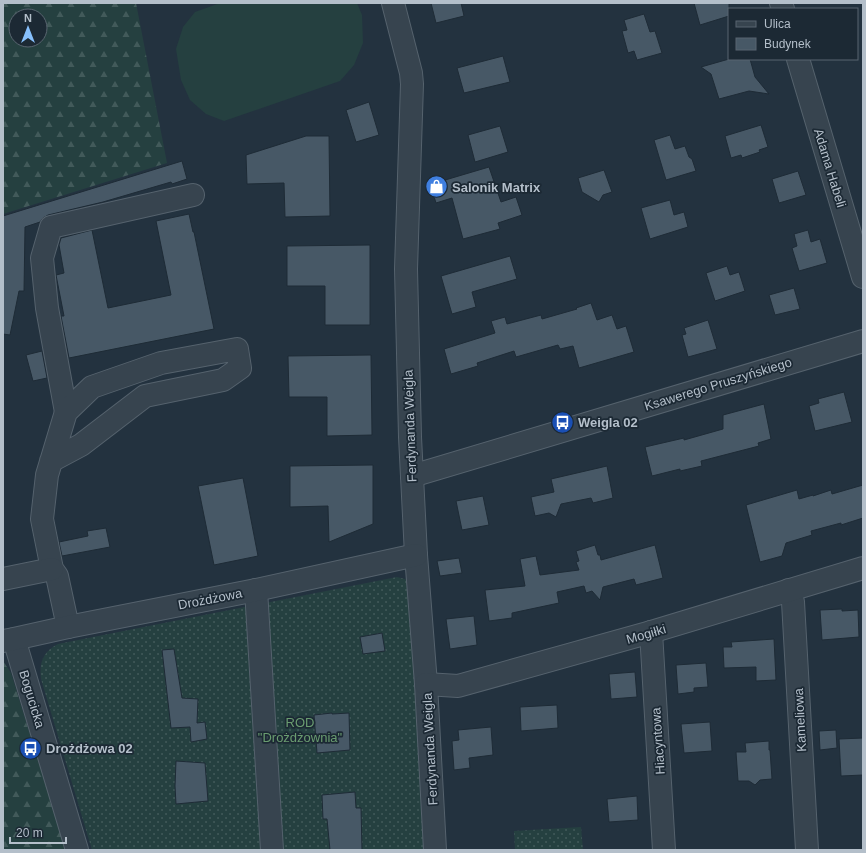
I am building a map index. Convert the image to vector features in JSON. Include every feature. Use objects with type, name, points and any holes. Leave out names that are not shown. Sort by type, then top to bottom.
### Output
[{"type":"street","name":"Ferdynanda Weigla","points":[[393,3],[411,74],[412,84],[406,269],[412,476],[416,556],[426,684],[435,850]]},
{"type":"street","name":"Adama Habeli","points":[[798,60],[804,94],[863,277]]},
{"type":"street","points":[[68,627],[57,576],[52,569],[42,519],[47,475],[66,412],[47,308],[42,258],[52,227],[193,195]]},
{"type":"street","name":"Ksawerego Pruszyńskiego","points":[[412,476],[863,341]]},
{"type":"street","points":[[51,461],[81,445],[145,396],[223,380],[240,368],[237,349],[161,363],[92,387],[66,412]]},
{"type":"street","name":"Drożdżowa","points":[[8,640],[416,556]]},
{"type":"street","name":"Mogiłki","points":[[426,684],[458,686],[651,632],[863,568]]},
{"type":"street","points":[[3,579],[52,569]]},
{"type":"street","points":[[256,590],[272,850]]},
{"type":"street","name":"Kameliowa","points":[[789,590],[793,602],[807,850]]},
{"type":"street","name":"Hiacyntowa","points":[[651,632],[664,850]]},
{"type":"street","name":"Bogucicka","points":[[8,640],[77,850]]},
{"type":"green space","points":[[3,3],[136,3],[167,163],[3,214]]},
{"type":"green space","points":[[220,3],[357,3],[362,15],[363,43],[354,65],[340,81],[224,121],[206,114],[190,100],[181,80],[176,49],[183,27],[195,12]]},
{"type":"green space","name":"ROD \"Drożdżownia\"","points":[[397,577],[405,579],[409,584],[430,850],[92,850],[41,679],[43,658],[49,650],[58,644]]},
{"type":"green space","points":[[3,661],[11,673],[66,850],[3,850]]},
{"type":"green space","points":[[581,827],[583,850],[515,850],[514,831]]},
{"type":"building","points":[[431,3],[461,3],[464,16],[436,23]]},
{"type":"building","points":[[694,3],[729,3],[728,16],[700,25]]},
{"type":"building","points":[[644,14],[650,32],[655,31],[662,53],[637,60],[634,51],[628,53],[622,31],[627,30],[624,20]]},
{"type":"building","points":[[503,56],[510,82],[464,93],[457,68]]},
{"type":"building","points":[[728,59],[750,60],[755,77],[769,94],[749,91],[719,99],[711,74],[701,67]]},
{"type":"building","points":[[369,102],[379,135],[356,142],[346,110]]},
{"type":"building","points":[[761,125],[768,147],[759,150],[760,152],[742,158],[741,155],[731,158],[725,136]]},
{"type":"building","points":[[500,126],[508,152],[475,162],[468,135]]},
{"type":"building","points":[[670,135],[675,149],[685,146],[696,171],[666,180],[654,140]]},
{"type":"building","points":[[306,136],[329,136],[330,216],[285,217],[284,183],[247,184],[246,155]]},
{"type":"building","points":[[182,161],[187,179],[172,184],[171,182],[103,202],[48,215],[40,222],[25,227],[24,291],[19,291],[10,335],[3,334],[3,216]]},
{"type":"building","points":[[489,167],[501,202],[516,197],[522,215],[498,223],[500,229],[463,239],[452,198],[436,203],[432,190],[435,183]]},
{"type":"building","points":[[604,170],[612,192],[603,195],[599,202],[582,192],[578,178]]},
{"type":"building","points":[[798,171],[806,195],[779,203],[772,179]]},
{"type":"building","points":[[670,200],[674,215],[684,212],[688,227],[650,239],[641,208]]},
{"type":"building","points":[[189,214],[214,329],[69,358],[61,316],[64,316],[56,275],[64,273],[59,245],[61,238],[92,230],[108,308],[171,295],[156,221]]},
{"type":"building","points":[[808,230],[811,242],[820,239],[827,263],[799,271],[792,248],[797,246],[794,234]]},
{"type":"building","points":[[370,245],[370,325],[325,325],[325,286],[287,286],[287,246]]},
{"type":"building","points":[[510,256],[517,279],[472,292],[476,307],[452,314],[441,276]]},
{"type":"building","points":[[727,266],[730,275],[739,272],[745,291],[715,301],[706,273]]},
{"type":"building","points":[[794,288],[800,309],[775,315],[769,295]]},
{"type":"building","points":[[591,303],[597,320],[612,315],[617,329],[626,326],[634,352],[579,368],[573,346],[560,349],[558,345],[516,357],[514,351],[477,363],[478,366],[451,374],[444,349],[495,333],[491,321],[505,317],[507,324],[541,315],[542,319],[577,309],[576,308]]},
{"type":"building","points":[[708,320],[717,349],[688,357],[682,335],[686,334],[684,328]]},
{"type":"building","points":[[42,351],[47,378],[33,381],[26,355]]},
{"type":"building","points":[[371,355],[372,435],[327,436],[327,397],[289,397],[288,356]]},
{"type":"building","points":[[844,392],[852,422],[815,431],[809,406],[819,403],[818,399]]},
{"type":"building","points":[[764,404],[771,439],[758,443],[759,446],[701,461],[702,466],[680,471],[680,469],[652,476],[645,447],[684,438],[684,440],[723,429],[723,415]]},
{"type":"building","points":[[373,465],[373,524],[329,542],[328,506],[290,507],[290,466]]},
{"type":"building","points":[[607,466],[613,498],[593,503],[591,498],[561,504],[556,517],[549,513],[535,516],[531,497],[554,492],[551,479]]},
{"type":"building","points":[[243,478],[258,556],[214,565],[198,486]]},
{"type":"building","points":[[863,485],[863,518],[841,525],[841,523],[811,531],[812,535],[786,543],[782,556],[760,562],[746,505],[797,490],[799,499],[831,490],[832,494]]},
{"type":"building","points":[[483,496],[489,525],[462,530],[456,501]]},
{"type":"building","points":[[106,528],[110,547],[62,556],[59,542],[88,536],[87,531]]},
{"type":"building","points":[[595,545],[601,560],[655,545],[663,578],[636,585],[634,579],[603,587],[600,600],[592,591],[586,593],[584,586],[557,592],[559,603],[512,613],[512,618],[489,621],[485,590],[525,586],[520,559],[536,556],[540,575],[579,570],[576,562],[579,561],[576,551]]},
{"type":"building","points":[[459,558],[462,573],[440,576],[437,561]]},
{"type":"building","points":[[842,609],[842,611],[858,610],[859,637],[822,640],[820,610]]},
{"type":"building","points":[[474,616],[477,645],[450,649],[446,619]]},
{"type":"building","points":[[382,633],[385,651],[363,654],[360,637]]},
{"type":"building","points":[[774,639],[776,680],[756,681],[756,667],[724,668],[723,647],[732,647],[731,642]]},
{"type":"building","points":[[174,649],[182,698],[198,699],[197,723],[205,722],[207,739],[191,742],[190,727],[171,728],[162,650]]},
{"type":"building","points":[[706,663],[708,687],[694,688],[694,692],[678,694],[676,665]]},
{"type":"building","points":[[635,672],[637,697],[611,699],[609,674]]},
{"type":"building","points":[[557,705],[558,728],[521,731],[520,707]]},
{"type":"building","points":[[349,713],[350,750],[317,753],[314,715]]},
{"type":"building","points":[[710,722],[712,751],[684,753],[681,724]]},
{"type":"building","points":[[491,727],[493,755],[469,758],[470,768],[454,770],[452,741],[459,740],[458,730]]},
{"type":"building","points":[[836,730],[837,748],[820,750],[819,731]]},
{"type":"building","points":[[863,738],[863,775],[841,776],[839,739]]},
{"type":"building","points":[[769,741],[772,779],[760,780],[755,785],[749,781],[738,781],[736,752],[746,752],[745,743]]},
{"type":"building","points":[[176,761],[205,763],[208,801],[176,804]]},
{"type":"building","points":[[355,792],[356,808],[361,808],[362,850],[330,850],[327,819],[323,819],[322,795]]},
{"type":"building","points":[[637,796],[638,820],[609,822],[607,799]]},
{"type":"place","name":"Salonik Matrix","points":[[436,187]]},
{"type":"place","name":"Weigla 02","points":[[562,422]]},
{"type":"place","name":"Drożdżowa 02","points":[[31,748]]}]
